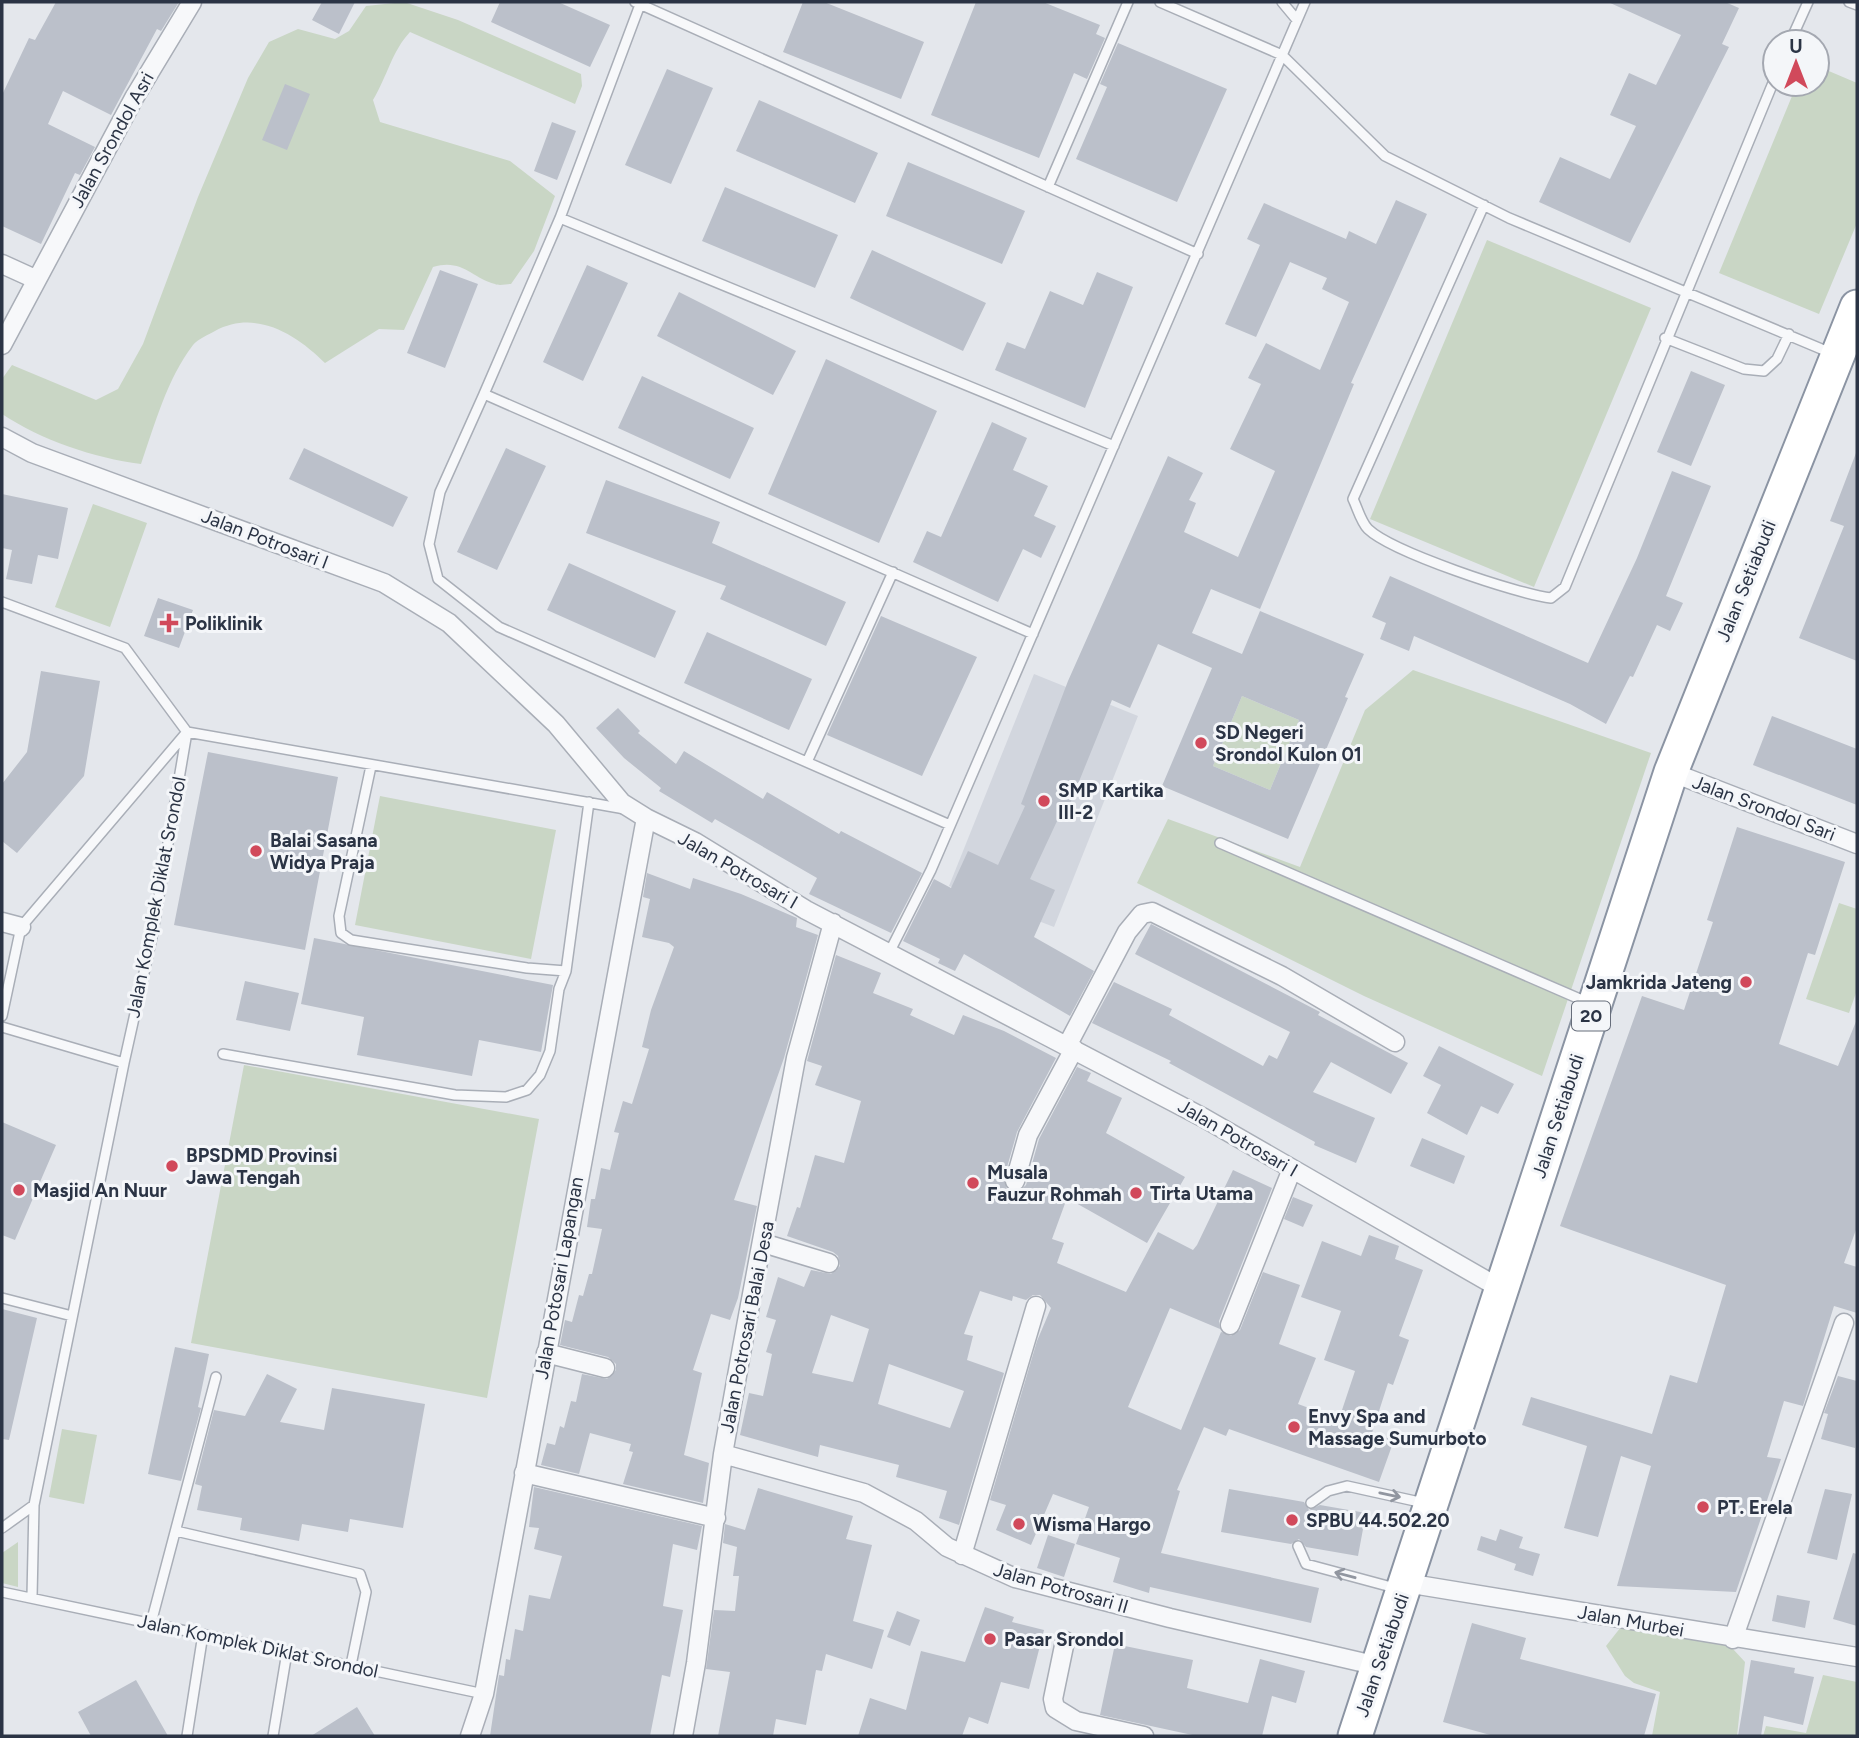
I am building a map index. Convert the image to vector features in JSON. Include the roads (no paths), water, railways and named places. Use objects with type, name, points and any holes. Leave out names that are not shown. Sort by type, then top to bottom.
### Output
[{"type":"highway","name":"Jalan Setiabudi","points":[[1355,1736],[1433,1505],[1671,772],[1857,307]]},
{"type":"street","name":"Jalan Srondol Asri","points":[[2,345],[134,98],[191,2]]},
{"type":"street","points":[[2,264],[35,279]]},
{"type":"street","name":"Jalan Potrosari I","points":[[2,437],[32,453],[384,583],[418,602],[449,623],[556,724],[622,803],[639,814],[695,842],[833,923],[1204,1118],[1501,1289]]},
{"type":"street","name":"Jalan Srondol Sari","points":[[1671,772],[1857,844]]},
{"type":"street","name":"Jalan Potosari Lapangan","points":[[470,1736],[484,1694],[639,814]]},
{"type":"street","points":[[1015,1181],[1028,1135],[1131,926],[1142,914],[1152,912],[1282,976],[1395,1042]]},
{"type":"street","points":[[2,922],[21,927]]},
{"type":"street","name":"Jalan Potrosari Balai Desa","points":[[683,1736],[723,1454],[796,1058],[833,923]]},
{"type":"street","points":[[1230,1325],[1292,1170]]},
{"type":"street","points":[[763,1243],[829,1263]]},
{"type":"street","points":[[962,1555],[1036,1306]]},
{"type":"street","points":[[1732,1639],[1844,1322]]},
{"type":"street","points":[[546,1353],[605,1368]]},
{"type":"street","name":"Jalan Potrosari II","points":[[723,1454],[876,1498],[916,1521],[947,1548],[1015,1578],[1170,1618],[1378,1666]]},
{"type":"street","points":[[524,1473],[716,1518]]},
{"type":"street","name":"Jalan Murbei","points":[[1405,1587],[1857,1657]]},
{"type":"street","points":[[1065,1641],[1053,1699],[1055,1709],[1076,1721],[1144,1736]]},
{"type":"lane","points":[[950,825],[499,627],[438,579],[429,544],[440,492],[560,218],[638,2],[1198,254]]},
{"type":"lane","points":[[1048,187],[1128,2]]},
{"type":"lane","points":[[1160,2],[1282,55],[1385,156],[1485,205],[1836,355]]},
{"type":"lane","points":[[1282,2],[1297,20]]},
{"type":"lane","points":[[889,953],[950,825],[1305,2]]},
{"type":"lane","points":[[1796,28],[1808,2]]},
{"type":"lane","points":[[1849,2],[1857,5]]},
{"type":"lane","points":[[1485,205],[1353,499],[1367,528],[1413,553],[1527,595],[1551,598],[1564,587],[1767,98]]},
{"type":"lane","points":[[560,218],[1114,446]]},
{"type":"lane","points":[[1665,338],[1744,369],[1764,371],[1777,359],[1789,334]]},
{"type":"lane","points":[[484,394],[1032,634]]},
{"type":"lane","points":[[807,762],[892,572]]},
{"type":"lane","points":[[2,602],[125,648],[187,732],[589,802],[639,814]]},
{"type":"lane","name":"Jalan Komplek Diklat Srondol","points":[[2,1016],[21,927],[187,732]]},
{"type":"lane","name":"Jalan Komplek Diklat Srondol","points":[[33,1597],[34,1506],[152,937],[187,732]]},
{"type":"lane","points":[[371,766],[339,916],[341,933],[351,940],[527,968],[566,971]]},
{"type":"lane","points":[[223,1055],[455,1096],[506,1097],[527,1090],[540,1075],[550,1051],[559,989],[566,971],[589,802]]},
{"type":"lane","points":[[1220,843],[1594,1004]]},
{"type":"lane","points":[[2,1027],[124,1063]]},
{"type":"lane","points":[[2,1297],[72,1316]]},
{"type":"lane","points":[[151,1623],[216,1377]]},
{"type":"lane","points":[[1311,1503],[1328,1491],[1347,1486],[1433,1505]]},
{"type":"lane","points":[[2,1528],[34,1506]]},
{"type":"lane","points":[[176,1531],[360,1574],[366,1592],[351,1665]]},
{"type":"lane","points":[[1298,1546],[1306,1564],[1405,1587]]},
{"type":"lane","name":"Jalan Komplek Diklat Srondol","points":[[2,1592],[484,1694]]},
{"type":"lane","points":[[187,1736],[203,1634]]},
{"type":"lane","points":[[273,1736],[287,1652]]},
{"type":"place","name":"Poliklinik","points":[[169,623]]},
{"type":"place","name":"SD Negeri Srondol Kulon 01","points":[[1201,743]]},
{"type":"place","name":"SMP Kartika III-2","points":[[1044,801]]},
{"type":"place","name":"Balai Sasana Widya Praja","points":[[256,851]]},
{"type":"place","name":"Jamkrida Jateng","points":[[1746,982]]},
{"type":"place","name":"BPSDMD Provinsi Jawa Tengah","points":[[172,1166]]},
{"type":"place","name":"Musala Fauzur Rohmah","points":[[973,1183]]},
{"type":"place","name":"Masjid An Nuur","points":[[19,1190]]},
{"type":"place","name":"Tirta Utama","points":[[1136,1193]]},
{"type":"place","name":"Envy Spa and Massage Sumurboto","points":[[1294,1427]]},
{"type":"place","name":"PT. Erela","points":[[1703,1507]]},
{"type":"place","name":"SPBU 44.502.20","points":[[1292,1520]]},
{"type":"place","name":"Wisma Hargo","points":[[1019,1524]]},
{"type":"place","name":"Pasar Srondol","points":[[990,1639]]}]
